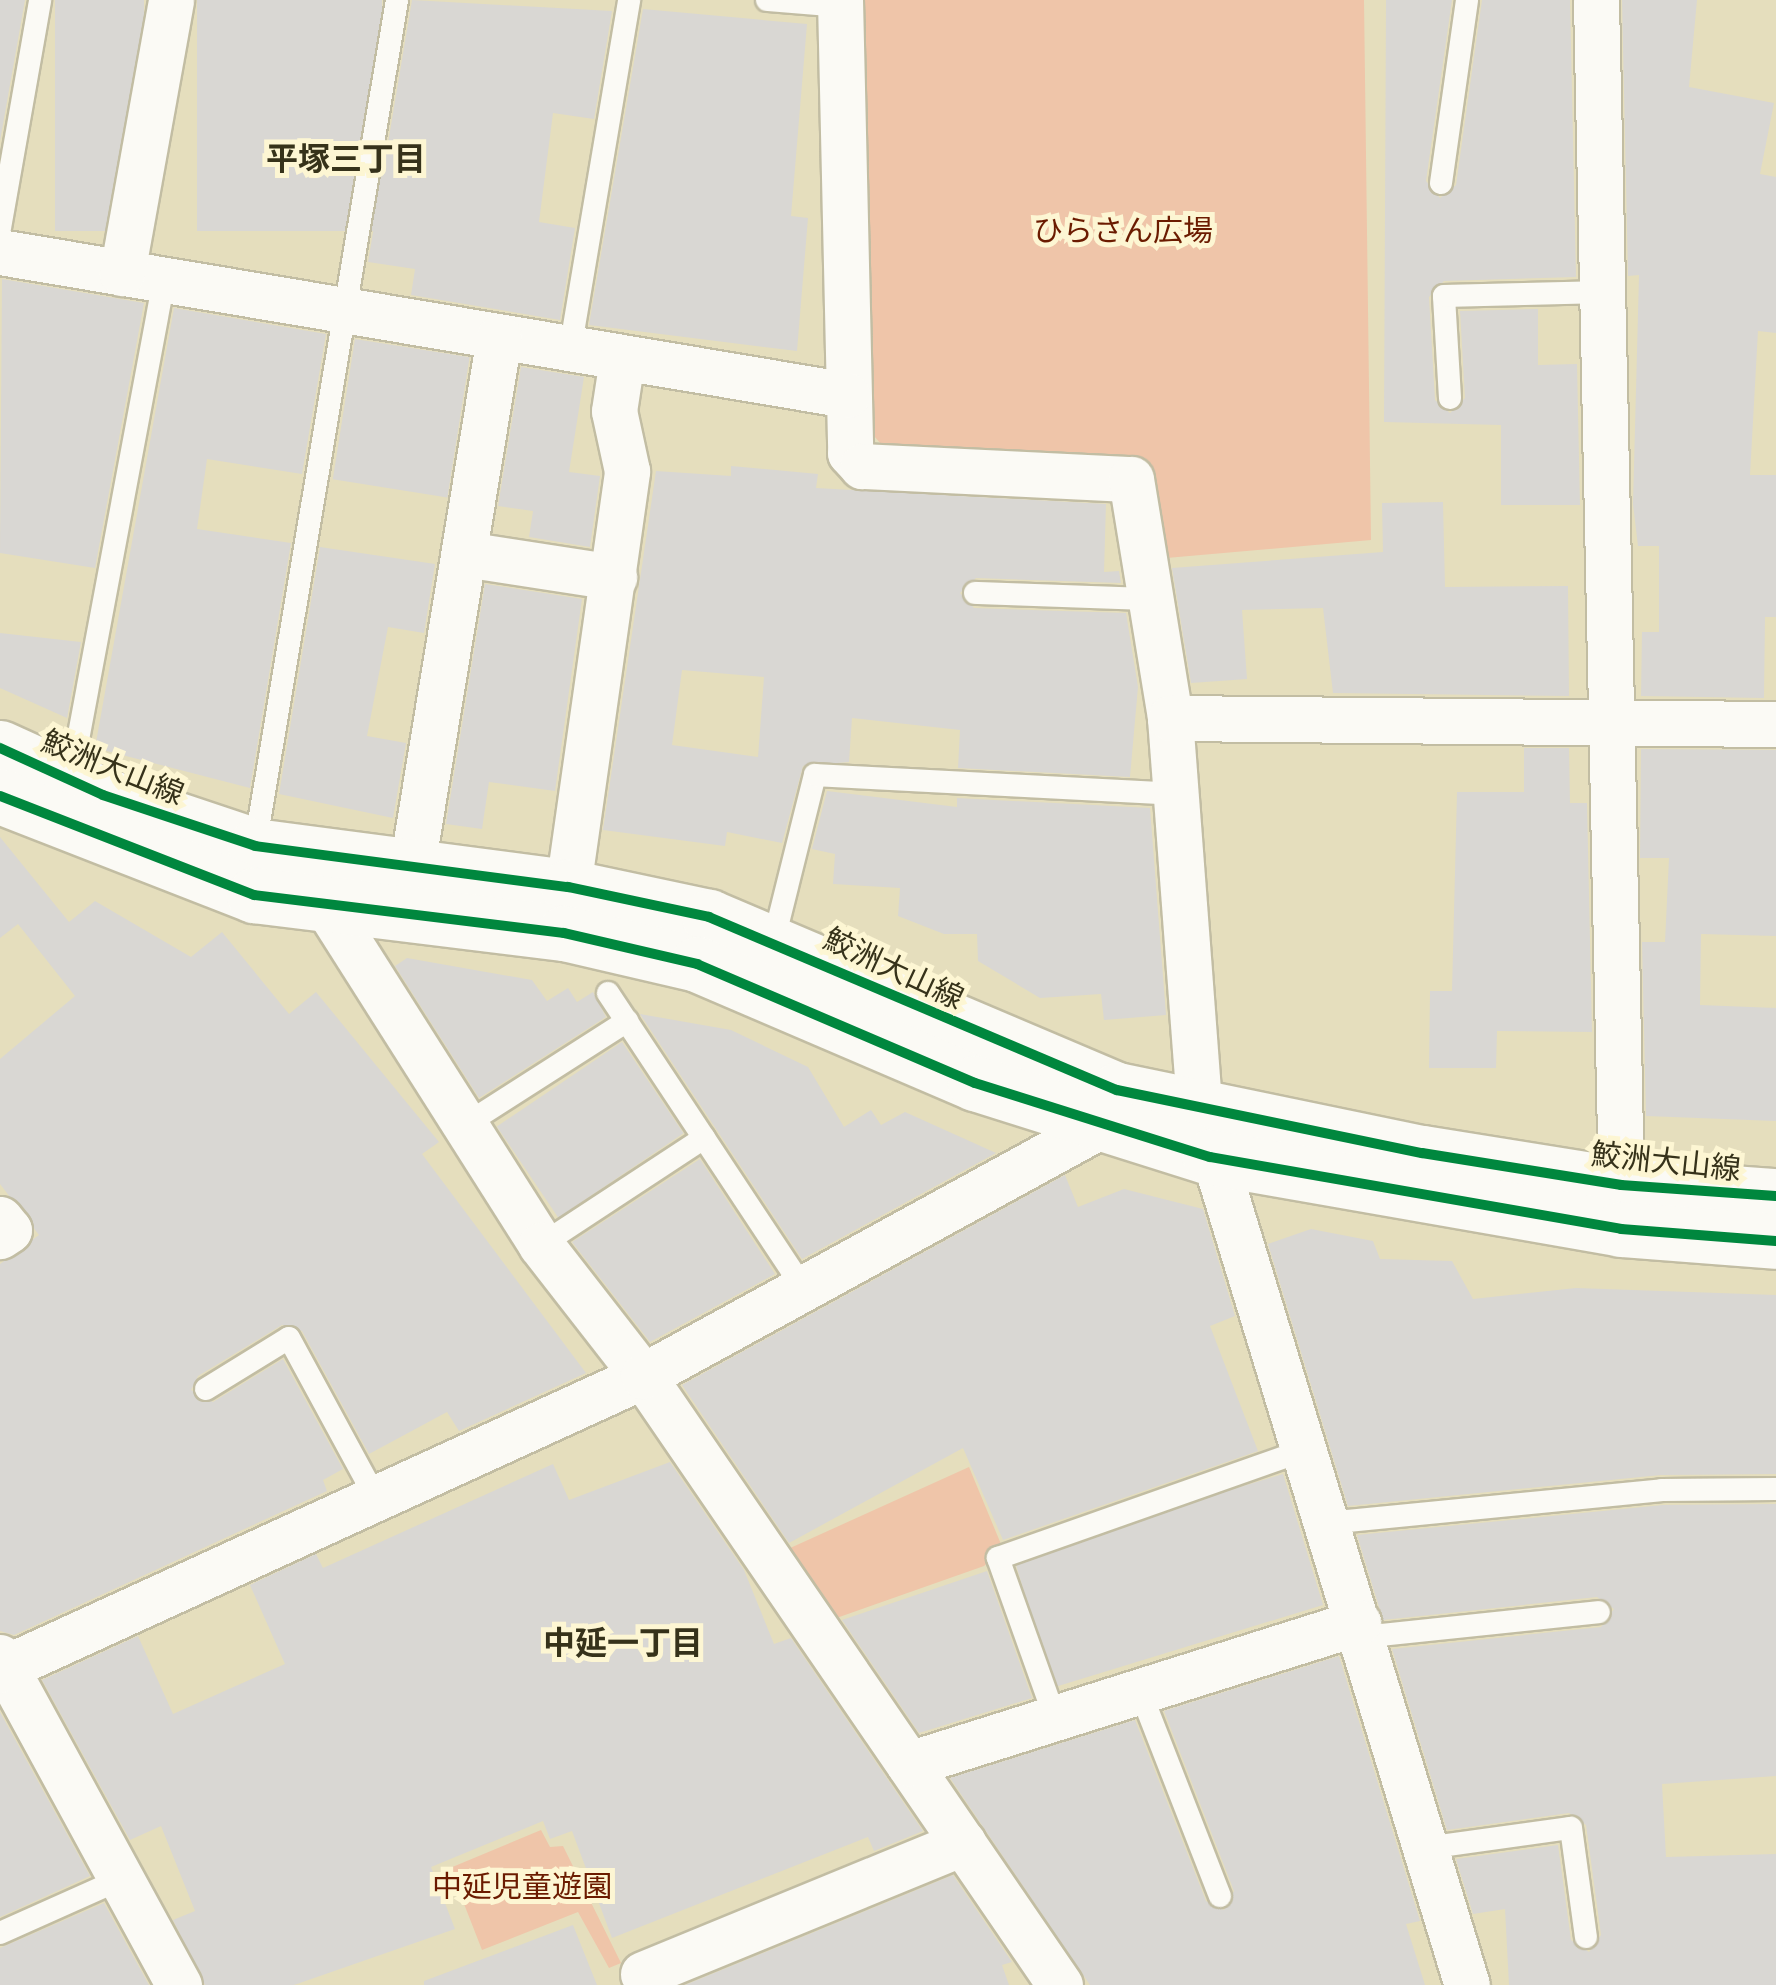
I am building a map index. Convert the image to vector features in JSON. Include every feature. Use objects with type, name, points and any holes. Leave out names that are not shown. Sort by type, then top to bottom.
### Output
[{"type":"main road","name":"鮫洲大山線","points":[[0,748],[104,795],[277,849],[568,887],[774,939],[1205,1133],[1601,1226],[1776,1241]]},
{"type":"main road","name":"鮫洲大山線","points":[[0,796],[150,862],[321,909],[637,946],[761,986],[1098,1128],[1205,1133],[1621,1185],[1776,1196]]},
{"type":"street","points":[[143,276],[171,0]]},
{"type":"street","points":[[1596,0],[1615,724],[1621,1185]]},
{"type":"street","points":[[840,3],[850,453],[862,466],[1131,478],[1170,718],[1172,794],[1205,1133],[1467,1985]]},
{"type":"street","points":[[0,252],[847,396]]},
{"type":"street","points":[[412,866],[499,337]]},
{"type":"street","points":[[568,887],[627,471],[614,411],[622,359]]},
{"type":"street","points":[[464,554],[614,577]]},
{"type":"street","points":[[1170,718],[1776,724]]},
{"type":"street","points":[[277,849],[321,909],[540,1245],[643,1376],[1060,1985]]},
{"type":"street","points":[[179,1985],[2,1665],[378,1500],[643,1376],[1098,1128]]},
{"type":"street","points":[[0,1219],[8,1230],[0,1236]]},
{"type":"street","points":[[909,1764],[1140,1691],[1360,1629]]},
{"type":"street","points":[[629,1979],[963,1843]]},
{"type":"lane","points":[[0,228],[40,0]]},
{"type":"lane","points":[[277,849],[344,311],[397,0]]},
{"type":"lane","points":[[570,350],[629,0]]},
{"type":"lane","points":[[768,0],[840,3]]},
{"type":"lane","points":[[1441,183],[1466,0]]},
{"type":"lane","points":[[77,745],[143,276]]},
{"type":"lane","points":[[1450,398],[1444,296],[1604,292]]},
{"type":"lane","points":[[975,593],[1150,599]]},
{"type":"lane","points":[[774,939],[814,775],[1172,794]]},
{"type":"lane","points":[[608,993],[803,1288]]},
{"type":"lane","points":[[463,1126],[628,1022]]},
{"type":"lane","points":[[540,1245],[704,1138]]},
{"type":"lane","points":[[206,1390],[290,1338],[378,1500]]},
{"type":"lane","points":[[1054,1718],[998,1558],[1305,1450]]},
{"type":"lane","points":[[1327,1523],[1776,1489]]},
{"type":"lane","points":[[1360,1629],[1599,1612]]},
{"type":"lane","points":[[1140,1691],[1220,1896]]},
{"type":"lane","points":[[1426,1848],[1571,1828],[1586,1937]]},
{"type":"lane","points":[[0,1933],[121,1878]]},
{"type":"green space","name":"ひらさん広場","points":[[860,0],[1364,0],[1371,540],[1155,559],[1140,461],[888,452],[868,429]]},
{"type":"green space","points":[[969,1467],[1003,1549],[984,1566],[828,1621],[777,1554]]},
{"type":"green space","name":"中延児童遊園","points":[[541,1830],[550,1847],[563,1846],[621,1963],[609,1968],[578,1912],[482,1950],[450,1868]]},
{"type":"building","points":[[0,0],[25,0],[0,141]]},
{"type":"building","points":[[55,0],[144,0],[144,231],[55,231]]},
{"type":"building","points":[[197,0],[382,0],[382,231],[197,231]]},
{"type":"building","points":[[412,0],[612,11],[594,119],[553,113],[539,222],[575,228],[560,320],[411,295],[415,269],[368,262]]},
{"type":"building","points":[[1386,0],[1452,0],[1426,181],[1440,198],[1456,185],[1482,0],[1570,0],[1576,277],[1444,281],[1429,297],[1435,400],[1450,413],[1465,398],[1460,311],[1538,309],[1538,365],[1577,364],[1580,505],[1501,505],[1501,425],[1384,422]]},
{"type":"building","points":[[1622,0],[1697,0],[1689,87],[1774,103],[1760,174],[1776,177],[1776,333],[1758,331],[1750,475],[1776,475],[1776,617],[1765,617],[1764,698],[1641,696],[1642,632],[1659,632],[1659,546],[1638,546],[1633,504],[1639,275],[1628,276]]},
{"type":"building","points":[[643,9],[807,24],[791,216],[808,218],[797,351],[589,325]]},
{"type":"building","points":[[2,279],[144,303],[95,568],[0,553]]},
{"type":"building","points":[[174,308],[326,334],[302,474],[207,459],[197,529],[291,543],[250,788],[95,748]]},
{"type":"building","points":[[355,339],[470,357],[447,497],[333,479]]},
{"type":"building","points":[[521,367],[584,377],[569,472],[600,476],[590,547],[529,537],[533,511],[498,506]]},
{"type":"building","points":[[731,466],[818,474],[816,488],[1106,504],[1104,572],[1119,571],[1121,583],[976,578],[960,593],[974,608],[1126,613],[1138,687],[1130,777],[958,768],[960,730],[852,718],[849,762],[803,766],[782,843],[727,832],[725,846],[603,830],[656,471],[731,476]],"holes":[[[682,670],[764,677],[758,757],[672,745]]]},
{"type":"building","points":[[1443,502],[1445,587],[1568,586],[1569,696],[1333,693],[1323,608],[1242,610],[1247,679],[1191,683],[1172,568],[1383,552],[1382,503]]},
{"type":"building","points":[[320,547],[435,564],[424,633],[388,627],[367,736],[406,743],[393,818],[279,794]]},
{"type":"building","points":[[485,584],[582,599],[555,791],[489,782],[482,829],[446,824]]},
{"type":"building","points":[[0,633],[81,642],[67,718],[0,688]]},
{"type":"building","points":[[1524,748],[1569,748],[1570,803],[1587,803],[1592,1032],[1497,1031],[1496,1068],[1429,1068],[1430,991],[1452,991],[1457,792],[1524,792]]},
{"type":"building","points":[[1641,749],[1776,750],[1776,936],[1701,934],[1700,1005],[1776,1008],[1776,1121],[1646,1116],[1642,942],[1665,942],[1669,858],[1640,858]]},
{"type":"building","points":[[827,791],[957,807],[957,798],[1150,808],[1166,1015],[1104,1020],[1101,994],[1040,998],[978,961],[977,934],[944,934],[898,916],[900,888],[833,884],[835,854],[812,849]]},
{"type":"building","points":[[0,837],[69,922],[95,901],[191,957],[222,932],[289,1014],[316,992],[439,1142],[422,1154],[586,1373],[459,1431],[447,1412],[369,1454],[302,1331],[282,1325],[198,1376],[191,1390],[213,1402],[283,1359],[343,1469],[323,1480],[327,1491],[14,1635],[0,1631],[0,1264],[39,1235],[0,1184],[0,1059],[75,996],[18,924],[0,938]]},
{"type":"building","points":[[407,958],[532,980],[547,1001],[568,988],[577,1002],[593,992],[606,1017],[479,1098],[395,966]]},
{"type":"building","points":[[640,1014],[731,1030],[808,1067],[844,1127],[871,1110],[881,1125],[905,1112],[996,1153],[802,1259]]},
{"type":"building","points":[[622,1042],[684,1133],[558,1218],[497,1126]]},
{"type":"building","points":[[700,1159],[775,1274],[650,1342],[572,1242]]},
{"type":"building","points":[[1065,1175],[1078,1207],[1124,1189],[1203,1209],[1235,1316],[1210,1326],[1258,1451],[1003,1540],[963,1448],[789,1543],[682,1385]]},
{"type":"building","points":[[1311,1229],[1373,1241],[1380,1259],[1452,1261],[1473,1299],[1576,1288],[1776,1295],[1776,1474],[1661,1475],[1348,1506],[1268,1244]]},
{"type":"building","points":[[670,1462],[744,1570],[774,1644],[791,1638],[923,1831],[874,1851],[868,1837],[612,1938],[572,1831],[550,1839],[543,1821],[431,1867],[455,1929],[294,1985],[205,1985],[173,1920],[195,1911],[161,1826],[130,1840],[42,1680],[138,1636],[173,1714],[285,1664],[250,1585],[316,1554],[323,1568],[553,1464],[569,1500]]},
{"type":"building","points":[[1283,1474],[1323,1605],[1053,1687],[1013,1556]]},
{"type":"building","points":[[1776,1504],[1776,1776],[1662,1784],[1666,1857],[1776,1854],[1776,1985],[1509,1985],[1505,1909],[1473,1914],[1456,1859],[1558,1845],[1571,1940],[1589,1952],[1601,1935],[1586,1825],[1569,1813],[1447,1830],[1392,1649],[1601,1627],[1614,1609],[1597,1597],[1383,1620],[1357,1535],[1663,1505]]},
{"type":"building","points":[[987,1571],[1032,1698],[919,1733],[842,1620]]},
{"type":"building","points":[[1339,1656],[1420,1921],[1406,1924],[1425,1985],[1090,1985],[950,1778],[1135,1720],[1206,1901],[1224,1910],[1234,1891],[1164,1711]]},
{"type":"building","points":[[0,1712],[90,1876],[0,1917]]},
{"type":"building","points":[[953,1875],[1012,1962],[1002,1965],[1009,1985],[685,1985]]},
{"type":"building","points":[[104,1903],[149,1985],[0,1985],[0,1948]]},
{"type":"building","points":[[573,1925],[597,1985],[424,1985],[424,1981]]},
{"type":"cycle path","points":[[0,748],[103,795],[255,846],[568,887],[709,917],[1117,1090],[1422,1153],[1621,1185],[1776,1196]]},
{"type":"cycle path","points":[[0,796],[254,895],[564,933],[697,964],[975,1083],[1210,1157],[1621,1229],[1776,1241]]},
{"type":"district","name":"平塚三丁目","points":[[346,158]]},
{"type":"district","name":"中延一丁目","points":[[623,1642]]}]
